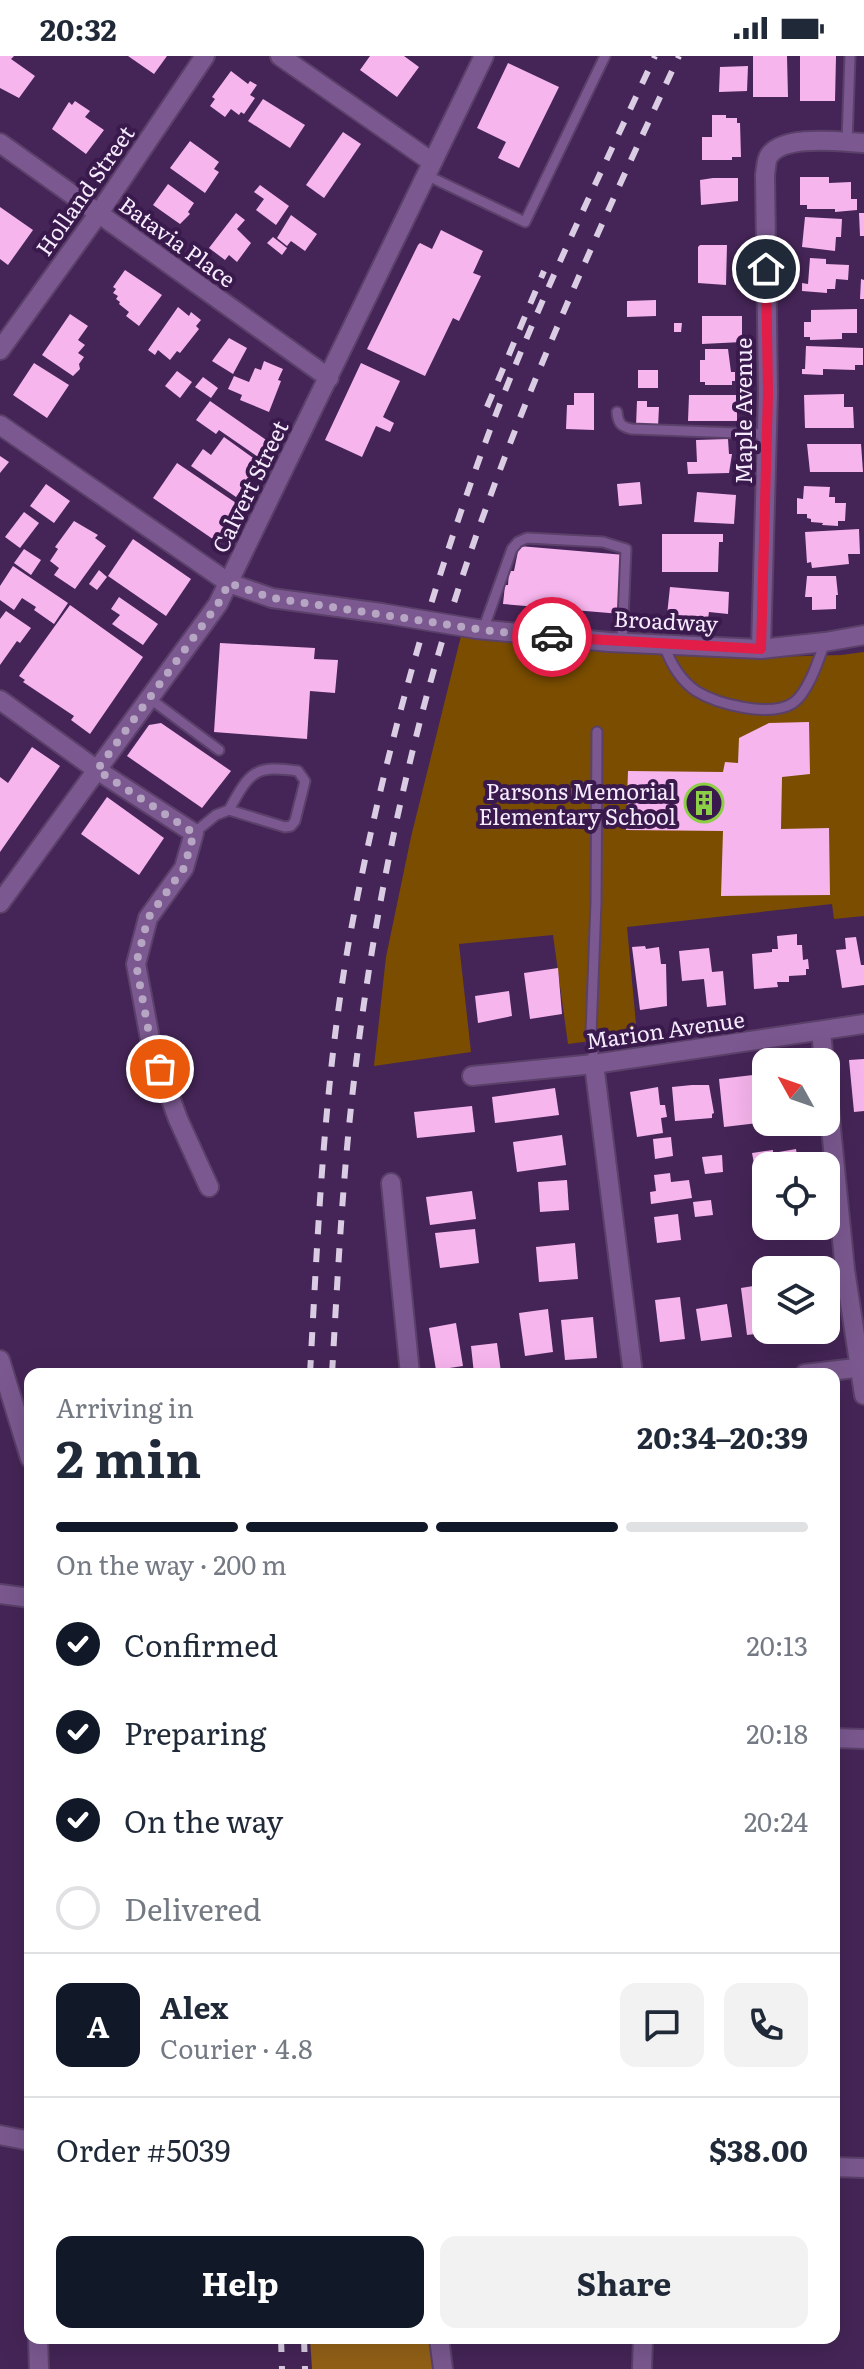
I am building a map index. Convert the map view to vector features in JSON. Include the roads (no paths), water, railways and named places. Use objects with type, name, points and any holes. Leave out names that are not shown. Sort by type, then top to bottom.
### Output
[{"type":"street","name":"Holland Street","points":[[0,350],[99,213],[205,56]]},
{"type":"street","points":[[280,56],[429,169]]},
{"type":"street","name":"Calvert Street","points":[[2,896],[218,604],[484,56]]},
{"type":"street","name":"Maple Avenue","points":[[761,649],[767,434],[765,175],[768,156],[778,148],[795,142],[856,143]]},
{"type":"street","name":"Batavia Place","points":[[0,143],[329,378]]},
{"type":"street","name":"Broadway","points":[[0,425],[229,583],[272,598],[480,629],[622,643],[761,649],[864,635]]},
{"type":"street","points":[[0,700],[97,770],[194,833],[184,868],[148,918],[136,964],[151,1044],[178,1119],[209,1187]]},
{"type":"street","name":"Marion Avenue","points":[[472,1076],[594,1064],[864,1024]]},
{"type":"street","points":[[821,1031],[823,1048]]},
{"type":"street","points":[[594,1064],[632,1368]]},
{"type":"street","points":[[832,1136],[845,1270],[864,1395]]},
{"type":"street","points":[[391,1183],[409,1368]]},
{"type":"street","points":[[0,1360],[24,1438]]},
{"type":"street","points":[[840,1370],[862,1367]]},
{"type":"street","points":[[0,1594],[24,1597]]},
{"type":"street","points":[[840,1738],[864,1739]]},
{"type":"street","points":[[0,2135],[24,2140]]},
{"type":"street","points":[[840,2167],[864,2168]]},
{"type":"street","points":[[38,2344],[39,2369]]},
{"type":"street","points":[[440,2344],[443,2369]]},
{"type":"street","points":[[642,2369],[643,2344]]},
{"type":"lane","points":[[429,169],[525,222],[605,56]]},
{"type":"lane","points":[[850,56],[856,143]]},
{"type":"lane","points":[[617,412],[618,421],[632,429],[767,434]]},
{"type":"lane","points":[[480,629],[512,549],[518,542],[527,538],[603,542],[626,549],[622,643]]},
{"type":"lane","points":[[664,645],[671,664],[695,690],[728,704],[767,711],[794,703],[815,670],[825,642]]},
{"type":"lane","points":[[149,698],[219,750]]},
{"type":"lane","points":[[594,1064],[591,1033],[596,903],[597,732]]},
{"type":"lane","points":[[194,833],[216,815],[229,810],[285,827],[291,826],[305,781],[303,775],[298,771],[269,767],[258,771],[242,788],[229,810]]},
{"type":"railway","points":[[310,1368],[323,1157],[340,994],[360,882],[402,705],[454,531],[514,368],[655,56]]},
{"type":"railway","points":[[332,1368],[344,1180],[362,1017],[395,830],[428,691],[452,609],[508,448],[573,290],[679,56]]},
{"type":"railway","points":[[487,407],[544,271]]},
{"type":"railway","points":[[281,2344],[282,2369]]},
{"type":"railway","points":[[304,2344],[305,2369]]},
{"type":"place","name":"Parsons Memorial Elementary School","points":[[704,803]]}]
